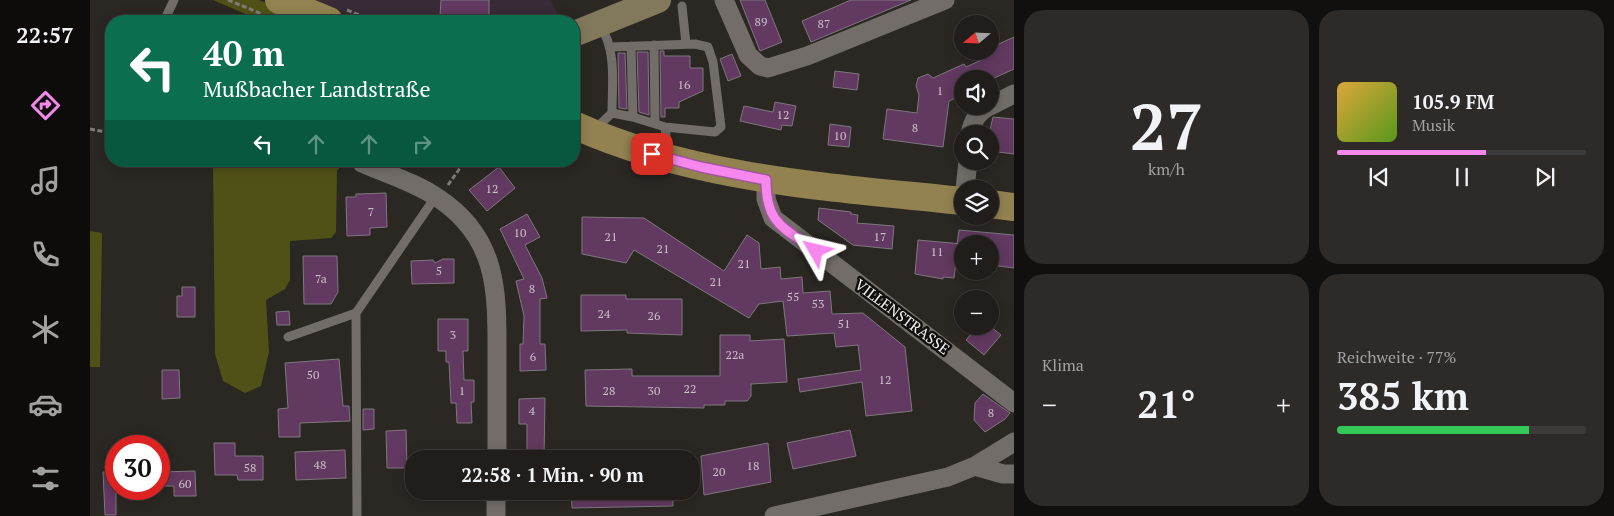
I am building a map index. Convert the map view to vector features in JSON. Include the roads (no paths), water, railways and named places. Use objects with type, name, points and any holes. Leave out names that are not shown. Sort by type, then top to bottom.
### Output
[{"type":"main road","points":[[275,9],[302,15]]},
{"type":"main road","points":[[582,129],[669,159],[766,180],[954,200]]},
{"type":"main road","points":[[999,205],[1014,207]]},
{"type":"street","points":[[724,0],[748,55],[760,66],[768,68],[807,56],[945,0]]},
{"type":"street","points":[[580,32],[670,3]]},
{"type":"street","points":[[999,102],[1014,94]]},
{"type":"street","points":[[371,167],[437,197],[463,219],[486,254],[492,270],[497,298],[496,450]]},
{"type":"street","name":"VILLENSTRASSE","points":[[766,180],[766,199],[773,218],[1014,403]]},
{"type":"street","points":[[774,516],[806,512],[948,477],[975,466],[1014,442]]},
{"type":"street","points":[[975,466],[1003,474],[1014,474]]},
{"type":"street","points":[[496,500],[496,516]]},
{"type":"lane","points":[[167,15],[174,0]]},
{"type":"lane","points":[[670,3],[686,44]]},
{"type":"lane","points":[[599,24],[607,35],[611,47],[612,113]]},
{"type":"lane","points":[[582,129],[612,113],[633,116],[666,127],[715,132],[721,127],[714,62],[708,47],[686,44],[611,47]]},
{"type":"lane","points":[[654,45],[655,123]]},
{"type":"lane","points":[[631,46],[633,116]]},
{"type":"lane","points":[[666,127],[669,159]]},
{"type":"lane","points":[[357,516],[356,313],[437,197]]},
{"type":"lane","points":[[288,337],[356,313]]}]
